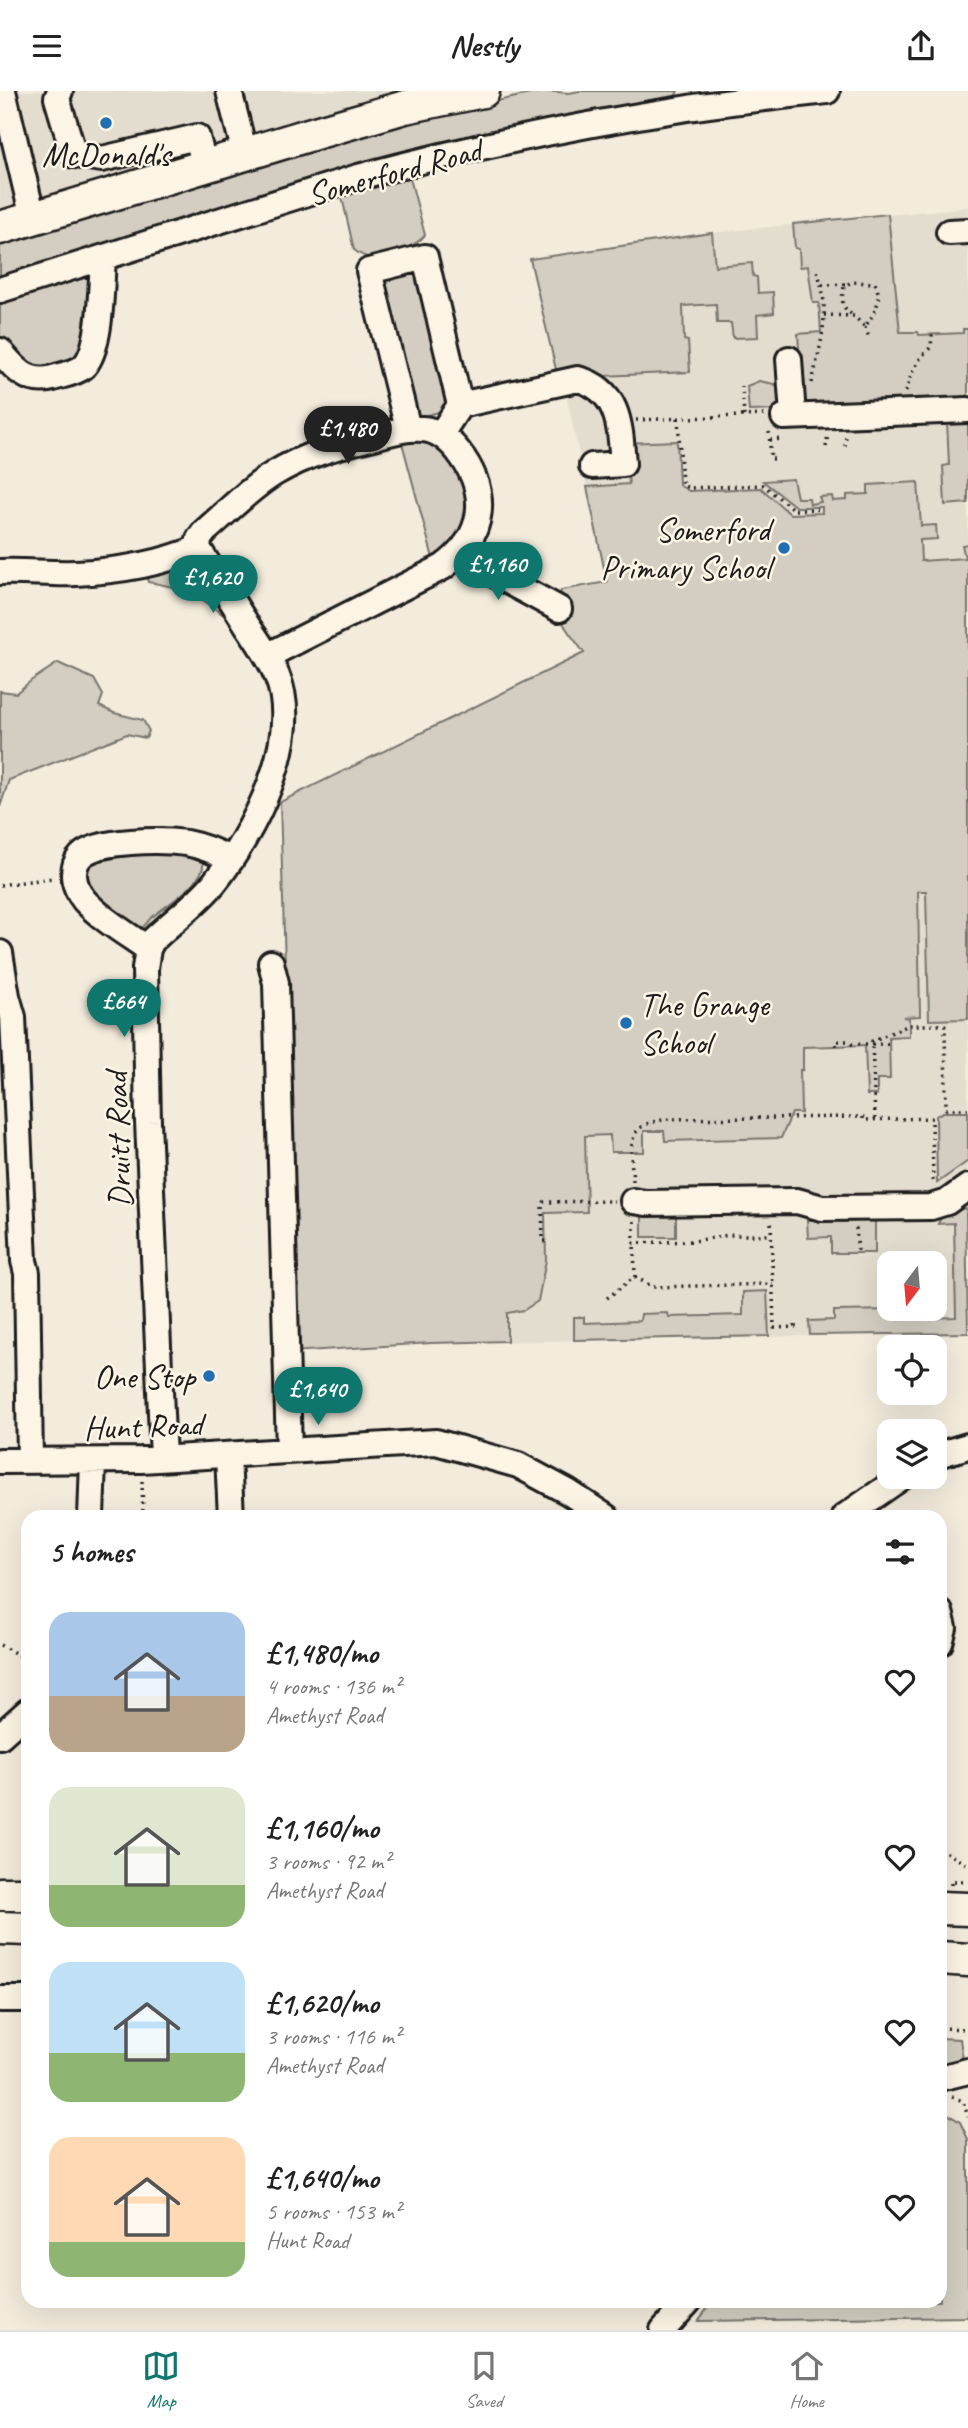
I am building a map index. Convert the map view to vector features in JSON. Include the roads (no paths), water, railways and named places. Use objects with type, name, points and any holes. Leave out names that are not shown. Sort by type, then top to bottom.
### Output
[{"type":"main road","name":"Somerford Road","points":[[0,228],[33,218],[201,152],[245,155],[403,99],[483,91]]},
{"type":"main road","points":[[0,1894],[21,1895]]},
{"type":"main road","points":[[947,1908],[968,1909]]},
{"type":"main road","points":[[0,1928],[21,1929]]},
{"type":"main road","points":[[947,1958],[968,1960]]},
{"type":"street","points":[[3,91],[33,218]]},
{"type":"street","points":[[229,91],[245,155]]},
{"type":"street","name":"Somerford Road","points":[[0,290],[358,177],[406,165],[689,99],[827,91]]},
{"type":"street","points":[[59,95],[50,117],[60,149],[74,155],[102,159],[201,152]]},
{"type":"street","points":[[408,429],[369,271],[425,257],[460,405]]},
{"type":"street","points":[[0,351],[15,369],[29,378],[44,380],[81,369],[95,345],[103,258]]},
{"type":"street","points":[[791,376],[782,416],[968,410]]},
{"type":"street","points":[[441,434],[460,405],[578,379],[601,391],[614,407],[619,421],[623,464],[592,465]]},
{"type":"street","points":[[231,860],[215,851],[186,843],[109,845],[81,855],[74,868],[74,881],[83,899],[148,949],[162,932],[195,904],[231,860],[261,808],[277,760],[284,721],[282,691],[267,656],[198,548],[200,539],[205,531],[273,474],[331,447],[408,429],[426,429],[441,434],[467,463],[474,480],[479,502],[475,529],[470,541],[459,555],[434,572],[267,656]]},
{"type":"street","points":[[0,572],[76,573],[121,568],[180,555],[198,548]]},
{"type":"street","points":[[459,555],[559,609]]},
{"type":"street","name":"Druitt Road","points":[[148,949],[145,968],[152,1459]]},
{"type":"street","points":[[0,953],[15,1032],[27,1273],[30,1460]]},
{"type":"street","points":[[271,963],[276,997],[289,1451]]},
{"type":"street","points":[[634,1201],[797,1202],[822,1208],[930,1206],[947,1202],[968,1187]]},
{"type":"street","name":"Hunt Road","points":[[0,1461],[228,1456],[436,1442],[519,1465],[595,1510]]},
{"type":"street","points":[[947,1452],[968,1446]]},
{"type":"street","points":[[228,1456],[231,1510]]},
{"type":"street","points":[[91,1510],[93,1461]]},
{"type":"street","points":[[869,1510],[890,1489]]},
{"type":"street","points":[[0,1736],[21,1717]]},
{"type":"street","points":[[0,1999],[21,1999]]},
{"type":"street","points":[[947,2087],[968,2071]]},
{"type":"street","points":[[663,2330],[683,2308]]},
{"type":"place","name":"McDonald's","points":[[106,123]]},
{"type":"place","name":"Somerford Primary School","points":[[784,548]]},
{"type":"place","name":"The Grange School","points":[[626,1023]]},
{"type":"place","name":"One Stop","points":[[209,1376]]}]
